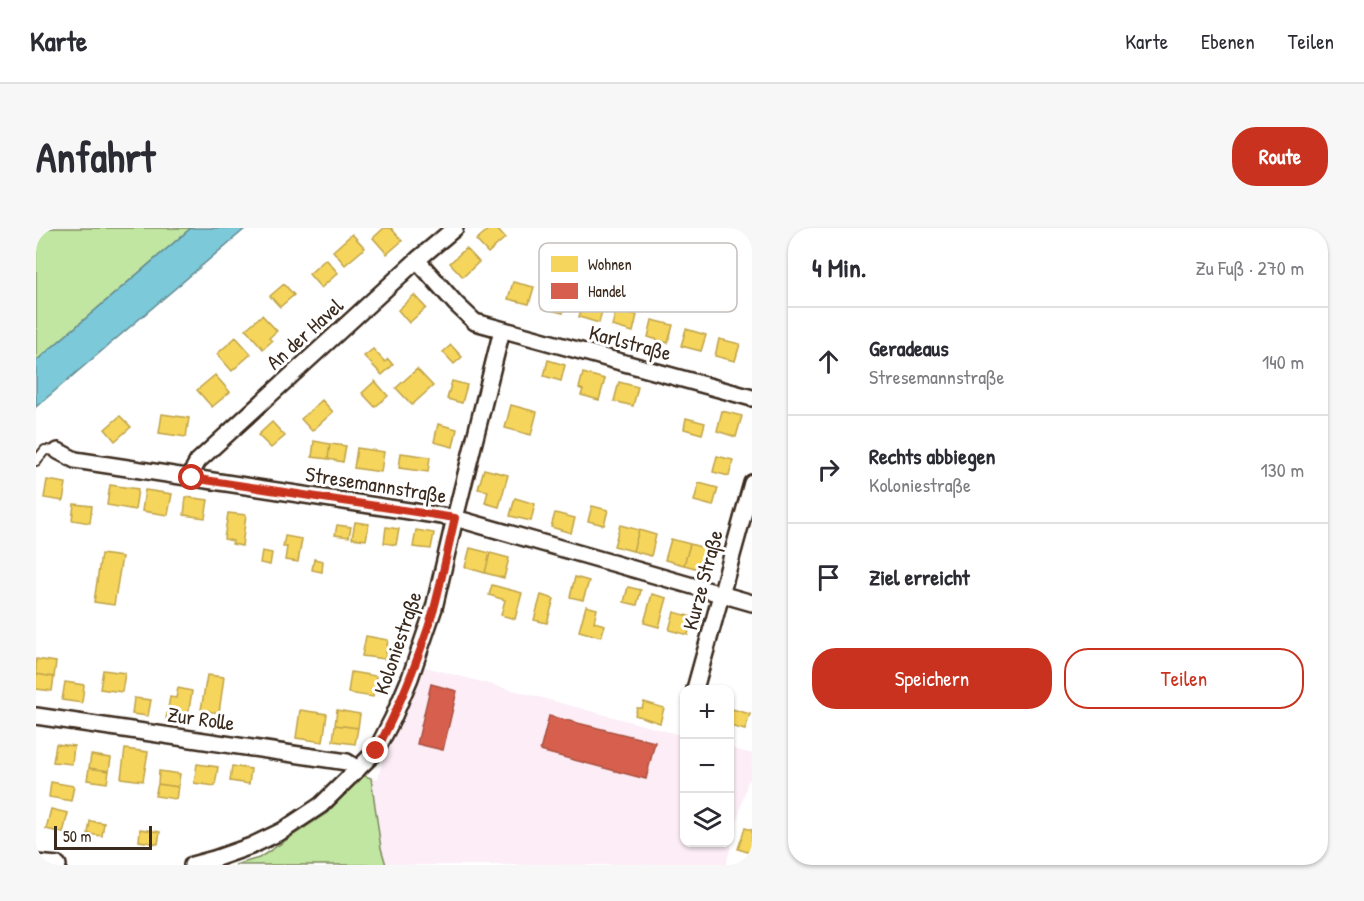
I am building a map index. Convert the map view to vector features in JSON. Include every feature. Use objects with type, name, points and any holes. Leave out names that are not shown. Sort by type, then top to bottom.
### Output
[{"type":"street","name":"An der Havel","points":[[192,478],[198,460],[455,228]]},
{"type":"street","name":"Karlstraße","points":[[417,261],[475,322],[752,398]]},
{"type":"street","name":"Koloniestraße","points":[[192,865],[251,846],[282,831],[321,805],[376,751],[410,678],[434,608],[502,330]]},
{"type":"street","name":"Stresemannstraße","points":[[58,451],[75,460],[455,518],[752,603]]},
{"type":"street","name":"Kurze Straße","points":[[696,685],[752,483]]},
{"type":"street","name":"Zur Rolle","points":[[36,716],[347,762],[358,769]]},
{"type":"street","points":[[36,863],[58,865]]},
{"type":"lane","points":[[36,461],[45,450],[58,451]]},
{"type":"shaded area","points":[[422,666],[680,735],[680,847],[731,847],[726,865],[386,865],[381,848],[371,778],[378,779],[388,739],[404,712]]},
{"type":"shaded area","points":[[734,749],[752,754],[752,780],[748,780],[734,834]]},
{"type":"green space","points":[[36,228],[191,228],[36,361]]},
{"type":"green space","points":[[362,775],[371,778],[381,848],[386,865],[235,865],[259,858],[327,813]]},
{"type":"water","points":[[191,228],[246,228],[36,407],[36,361]]},
{"type":"building: Wohnen","points":[[384,228],[391,228],[402,241],[387,254],[373,238]]},
{"type":"building: Wohnen","points":[[490,228],[496,228],[505,238],[488,253],[476,240]]},
{"type":"building: Wohnen","points":[[352,234],[365,248],[345,265],[333,251]]},
{"type":"building: Wohnen","points":[[466,248],[479,262],[463,277],[450,263]]},
{"type":"building: Wohnen","points":[[326,259],[338,273],[321,288],[309,274]]},
{"type":"building: Wohnen","points":[[513,282],[534,287],[529,304],[508,299]]},
{"type":"building: Wohnen","points":[[284,284],[294,295],[280,307],[270,296]]},
{"type":"building: Wohnen","points":[[414,295],[426,308],[409,323],[398,310]]},
{"type":"building: Wohnen","points":[[580,312],[602,312],[599,323],[579,317]]},
{"type":"building: Wohnen","points":[[616,312],[637,315],[633,332],[612,326]]},
{"type":"building: Wohnen","points":[[262,315],[277,331],[269,338],[272,341],[263,349],[246,329]]},
{"type":"building: Wohnen","points":[[652,320],[673,325],[668,343],[648,337]]},
{"type":"building: Wohnen","points":[[686,329],[706,335],[701,351],[681,346]]},
{"type":"building: Wohnen","points":[[236,337],[251,354],[232,371],[217,354]]},
{"type":"building: Wohnen","points":[[719,339],[740,344],[735,361],[715,356]]},
{"type":"building: Wohnen","points":[[451,345],[462,357],[454,364],[443,352]]},
{"type":"building: Wohnen","points":[[373,349],[385,362],[388,359],[393,365],[382,375],[364,356]]},
{"type":"building: Wohnen","points":[[548,360],[565,365],[561,381],[544,376]]},
{"type":"building: Wohnen","points":[[417,369],[433,386],[412,405],[396,388]]},
{"type":"building: Wohnen","points":[[583,373],[605,379],[599,400],[581,395],[583,390],[579,388]]},
{"type":"building: Wohnen","points":[[215,375],[230,392],[212,407],[197,390]]},
{"type":"building: Wohnen","points":[[375,381],[388,396],[375,407],[362,393]]},
{"type":"building: Wohnen","points":[[452,381],[467,385],[462,403],[447,399]]},
{"type":"building: Wohnen","points":[[619,382],[638,387],[633,406],[614,401]]},
{"type":"building: Wohnen","points":[[322,400],[333,412],[312,431],[301,419]]},
{"type":"building: Wohnen","points":[[511,405],[537,412],[531,435],[505,428]]},
{"type":"building: Wohnen","points":[[722,411],[742,416],[736,437],[717,431]]},
{"type":"building: Wohnen","points":[[162,414],[189,418],[186,437],[159,433]]},
{"type":"building: Wohnen","points":[[120,416],[131,427],[115,441],[105,429]]},
{"type":"building: Wohnen","points":[[686,418],[705,423],[702,434],[684,429]]},
{"type":"building: Wohnen","points":[[272,422],[285,436],[271,448],[258,435]]},
{"type":"building: Wohnen","points":[[438,424],[457,429],[453,447],[434,442]]},
{"type":"building: Wohnen","points":[[314,441],[330,444],[328,459],[312,457]]},
{"type":"building: Wohnen","points":[[330,444],[346,446],[343,462],[328,459]]},
{"type":"building: Wohnen","points":[[357,448],[384,452],[381,472],[354,468]]},
{"type":"building: Wohnen","points":[[401,453],[430,457],[428,472],[399,468]]},
{"type":"building: Wohnen","points":[[717,456],[733,460],[729,476],[713,472]]},
{"type":"building: Wohnen","points":[[484,469],[508,475],[499,507],[485,503],[488,491],[478,489]]},
{"type":"building: Wohnen","points":[[47,480],[66,483],[63,501],[44,498]]},
{"type":"building: Wohnen","points":[[699,483],[718,488],[713,506],[694,501]]},
{"type":"building: Wohnen","points":[[110,485],[138,489],[135,510],[107,505]]},
{"type":"building: Wohnen","points":[[145,490],[172,494],[168,515],[142,511]]},
{"type":"building: Wohnen","points":[[186,497],[208,500],[205,518],[184,515]]},
{"type":"building: Wohnen","points":[[515,498],[535,504],[531,521],[510,516]]},
{"type":"building: Wohnen","points":[[74,504],[92,506],[90,523],[72,520]]},
{"type":"building: Wohnen","points":[[592,506],[608,510],[604,525],[588,521]]},
{"type":"building: Wohnen","points":[[228,513],[246,515],[242,546],[224,539]]},
{"type":"building: Wohnen","points":[[555,513],[575,518],[571,533],[551,527]]},
{"type":"building: Wohnen","points":[[355,522],[369,524],[366,540],[352,538]]},
{"type":"building: Wohnen","points":[[337,525],[351,527],[349,537],[335,535]]},
{"type":"building: Wohnen","points":[[620,525],[639,530],[633,551],[614,546]]},
{"type":"building: Wohnen","points":[[386,527],[399,529],[396,545],[384,543]]},
{"type":"building: Wohnen","points":[[416,530],[434,533],[431,549],[413,547]]},
{"type":"building: Wohnen","points":[[639,530],[656,535],[651,556],[633,551]]},
{"type":"building: Wohnen","points":[[285,536],[302,539],[298,562],[285,560],[287,547],[283,547]]},
{"type":"building: Wohnen","points":[[671,539],[690,544],[684,565],[665,560]]},
{"type":"building: Wohnen","points":[[690,544],[708,549],[702,570],[684,565]]},
{"type":"building: Wohnen","points":[[470,548],[490,553],[485,573],[465,567]]},
{"type":"building: Wohnen","points":[[262,551],[272,553],[270,565],[260,563]]},
{"type":"building: Wohnen","points":[[490,553],[509,558],[504,578],[485,573]]},
{"type":"building: Wohnen","points":[[101,554],[122,557],[114,605],[94,602]]},
{"type":"building: Wohnen","points":[[314,559],[323,561],[322,572],[312,570]]},
{"type":"building: Wohnen","points":[[575,577],[589,581],[583,600],[570,597]]},
{"type":"building: Wohnen","points":[[492,585],[522,593],[515,619],[501,615],[505,600],[489,595]]},
{"type":"building: Wohnen","points":[[628,587],[641,590],[637,605],[624,602]]},
{"type":"building: Wohnen","points":[[652,594],[667,598],[659,627],[644,623]]},
{"type":"building: Wohnen","points":[[541,595],[554,599],[547,623],[534,620]]},
{"type":"building: Wohnen","points":[[586,606],[597,609],[594,622],[605,625],[601,637],[579,631]]},
{"type":"building: Wohnen","points":[[674,612],[692,617],[688,635],[669,630]]},
{"type":"building: Wohnen","points":[[366,636],[388,640],[385,659],[362,656]]},
{"type":"building: Wohnen","points":[[36,659],[56,662],[54,677],[36,674]]},
{"type":"building: Wohnen","points":[[103,670],[125,673],[122,692],[100,689]]},
{"type":"building: Wohnen","points":[[351,672],[376,676],[373,697],[348,693]]},
{"type":"building: Wohnen","points":[[36,674],[54,677],[52,691],[36,689]]},
{"type":"building: Wohnen","points":[[207,675],[224,677],[219,713],[201,710]]},
{"type":"building: Wohnen","points":[[65,682],[84,685],[82,703],[62,700]]},
{"type":"building: Wohnen","points":[[178,688],[192,691],[187,722],[166,719],[170,697],[176,698]]},
{"type":"building: Wohnen","points":[[134,698],[151,700],[148,716],[132,714]]},
{"type":"building: Wohnen","points":[[644,702],[664,708],[660,723],[635,715],[637,708],[642,708]]},
{"type":"building: Wohnen","points":[[300,710],[327,714],[323,742],[296,738]]},
{"type":"building: Wohnen","points":[[337,710],[360,714],[358,728],[335,725]]},
{"type":"building: Wohnen","points":[[734,710],[750,714],[745,730],[734,727]]},
{"type":"building: Wohnen","points":[[335,725],[358,728],[355,744],[333,741]]},
{"type":"building: Wohnen","points":[[56,744],[74,746],[72,764],[53,762]]},
{"type":"building: Wohnen","points":[[125,749],[148,752],[143,781],[121,778]]},
{"type":"building: Wohnen","points":[[91,755],[111,758],[109,771],[89,768]]},
{"type":"building: Wohnen","points":[[197,764],[218,767],[215,786],[194,783]]},
{"type":"building: Wohnen","points":[[232,766],[251,769],[249,784],[230,781]]},
{"type":"building: Wohnen","points":[[89,768],[109,771],[107,783],[87,780]]},
{"type":"building: Wohnen","points":[[159,771],[180,774],[178,787],[158,784]]},
{"type":"building: Wohnen","points":[[51,782],[74,786],[71,801],[49,797]]},
{"type":"building: Wohnen","points":[[158,784],[178,787],[176,799],[155,796]]},
{"type":"building: Wohnen","points":[[51,809],[68,813],[63,833],[46,829]]},
{"type":"building: Wohnen","points":[[90,821],[104,823],[102,836],[88,834]]},
{"type":"building: Wohnen","points":[[745,828],[752,830],[752,855],[738,849]]},
{"type":"building: Wohnen","points":[[140,829],[160,832],[158,844],[139,841]]},
{"type":"building: Handel","points":[[431,684],[457,691],[443,750],[417,744]]},
{"type":"building: Handel","points":[[549,716],[655,742],[646,779],[540,751]]},
{"type":"route","points":[[192,478],[455,518],[434,608],[410,678],[376,751]]}]
